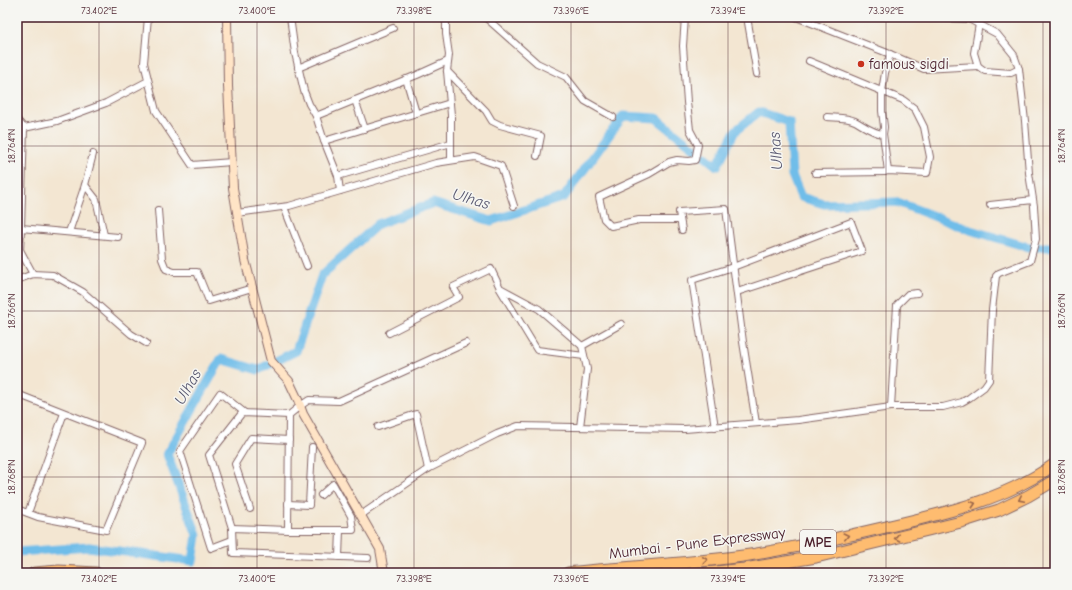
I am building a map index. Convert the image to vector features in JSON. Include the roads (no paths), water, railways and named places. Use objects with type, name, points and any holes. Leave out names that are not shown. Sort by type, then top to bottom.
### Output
[{"type":"highway","name":"Mumbai - Pune Expressway","points":[[568,573],[742,556],[821,542],[957,510],[994,497],[1021,484],[1055,464]]},
{"type":"highway","name":"Mumbai - Pune Expressway","points":[[706,573],[744,569],[816,556],[916,534],[999,510],[1028,496],[1055,480]]},
{"type":"highway","points":[[34,573],[59,571],[96,573]]},
{"type":"street","points":[[148,17],[144,63],[156,111],[192,165],[232,162]]},
{"type":"street","points":[[227,17],[228,86],[233,188],[244,260],[271,361],[289,381],[303,414],[380,549],[384,573]]},
{"type":"street","points":[[290,17],[298,68],[304,90],[309,104],[316,116],[338,176],[340,191]]},
{"type":"street","points":[[446,17],[446,34],[449,55],[447,71],[451,115],[451,160]]},
{"type":"street","points":[[485,17],[537,63],[566,77],[585,101],[613,117]]},
{"type":"street","points":[[680,220],[639,220],[611,226],[604,219],[600,197],[649,174],[669,162],[678,160],[695,160],[698,145],[690,130],[683,46],[684,17]]},
{"type":"street","points":[[747,17],[757,74]]},
{"type":"street","points":[[796,17],[924,69],[978,66]]},
{"type":"street","points":[[360,515],[428,469],[497,434],[518,426],[684,429],[798,420],[891,407],[943,407],[962,402],[984,387],[989,380],[992,310],[996,276],[999,273],[1030,261],[1036,239],[1019,69],[1014,55],[997,34],[969,19],[939,17]]},
{"type":"street","points":[[979,24],[974,53],[978,66],[985,71],[1011,73],[1019,69]]},
{"type":"street","points":[[298,68],[393,28]]},
{"type":"street","points":[[888,170],[883,134],[882,91],[890,54]]},
{"type":"street","points":[[316,116],[406,80],[448,61]]},
{"type":"street","points":[[809,62],[903,100],[915,109],[924,127],[930,157],[927,173],[888,170],[885,172],[815,173]]},
{"type":"street","points":[[447,71],[486,111],[492,121],[500,125],[541,136],[537,156]]},
{"type":"street","points":[[406,80],[416,113]]},
{"type":"street","points":[[24,128],[58,121],[106,103],[148,81]]},
{"type":"street","points":[[355,100],[365,129]]},
{"type":"street","points":[[324,141],[450,103]]},
{"type":"street","points":[[827,117],[843,118],[853,121],[878,134],[883,134]]},
{"type":"street","points":[[17,120],[24,128],[20,174],[20,250],[33,274]]},
{"type":"street","points":[[338,176],[450,143]]},
{"type":"street","points":[[69,232],[86,185],[93,154]]},
{"type":"street","points":[[237,213],[284,207],[436,163],[475,157],[501,166],[514,206]]},
{"type":"street","points":[[86,185],[96,199],[104,236]]},
{"type":"street","points":[[990,205],[1033,200]]},
{"type":"street","points":[[284,207],[306,266]]},
{"type":"street","points":[[682,230],[679,212],[726,209],[743,342],[756,423]]},
{"type":"street","points":[[158,210],[162,259],[166,270],[174,272],[197,272],[209,301],[252,288]]},
{"type":"street","points":[[715,426],[692,280],[733,267],[851,222],[862,251],[737,292]]},
{"type":"street","points":[[21,228],[118,237]]},
{"type":"street","points":[[389,333],[459,297],[453,287],[491,269],[500,288],[537,350],[584,356]]},
{"type":"street","points":[[17,280],[33,274],[53,275],[83,292],[131,334],[146,343]]},
{"type":"street","points":[[500,288],[539,308],[582,346],[587,369],[580,427]]},
{"type":"street","points":[[891,407],[897,305],[908,294],[917,293]]},
{"type":"street","points":[[582,346],[621,324]]},
{"type":"street","points":[[368,558],[233,553],[232,528],[209,455],[242,413],[289,415],[309,400],[340,401],[466,343]]},
{"type":"street","points":[[232,540],[211,548],[180,451],[220,393],[246,413]]},
{"type":"street","points":[[17,394],[142,443],[106,530],[38,517],[17,509]]},
{"type":"street","points":[[28,513],[64,413]]},
{"type":"street","points":[[378,427],[416,414],[428,469]]},
{"type":"street","points":[[288,530],[289,415]]},
{"type":"street","points":[[250,509],[235,464],[251,438],[289,440]]},
{"type":"street","points":[[288,504],[309,505],[312,447]]},
{"type":"street","points":[[232,528],[353,530],[351,516],[333,484],[321,495]]},
{"type":"street","points":[[339,557],[340,530]]},
{"type":"waterway","name":"Ulhas","points":[[17,552],[89,547],[193,561],[197,535],[167,454],[221,359],[258,370],[296,351],[322,275],[378,224],[433,203],[491,221],[564,197],[623,116],[656,118],[717,166],[735,131],[759,112],[789,122],[792,175],[801,197],[824,204],[897,202],[970,230],[1028,247],[1055,247]]},
{"type":"place","name":"famous sigdi","points":[[861,64]]}]
